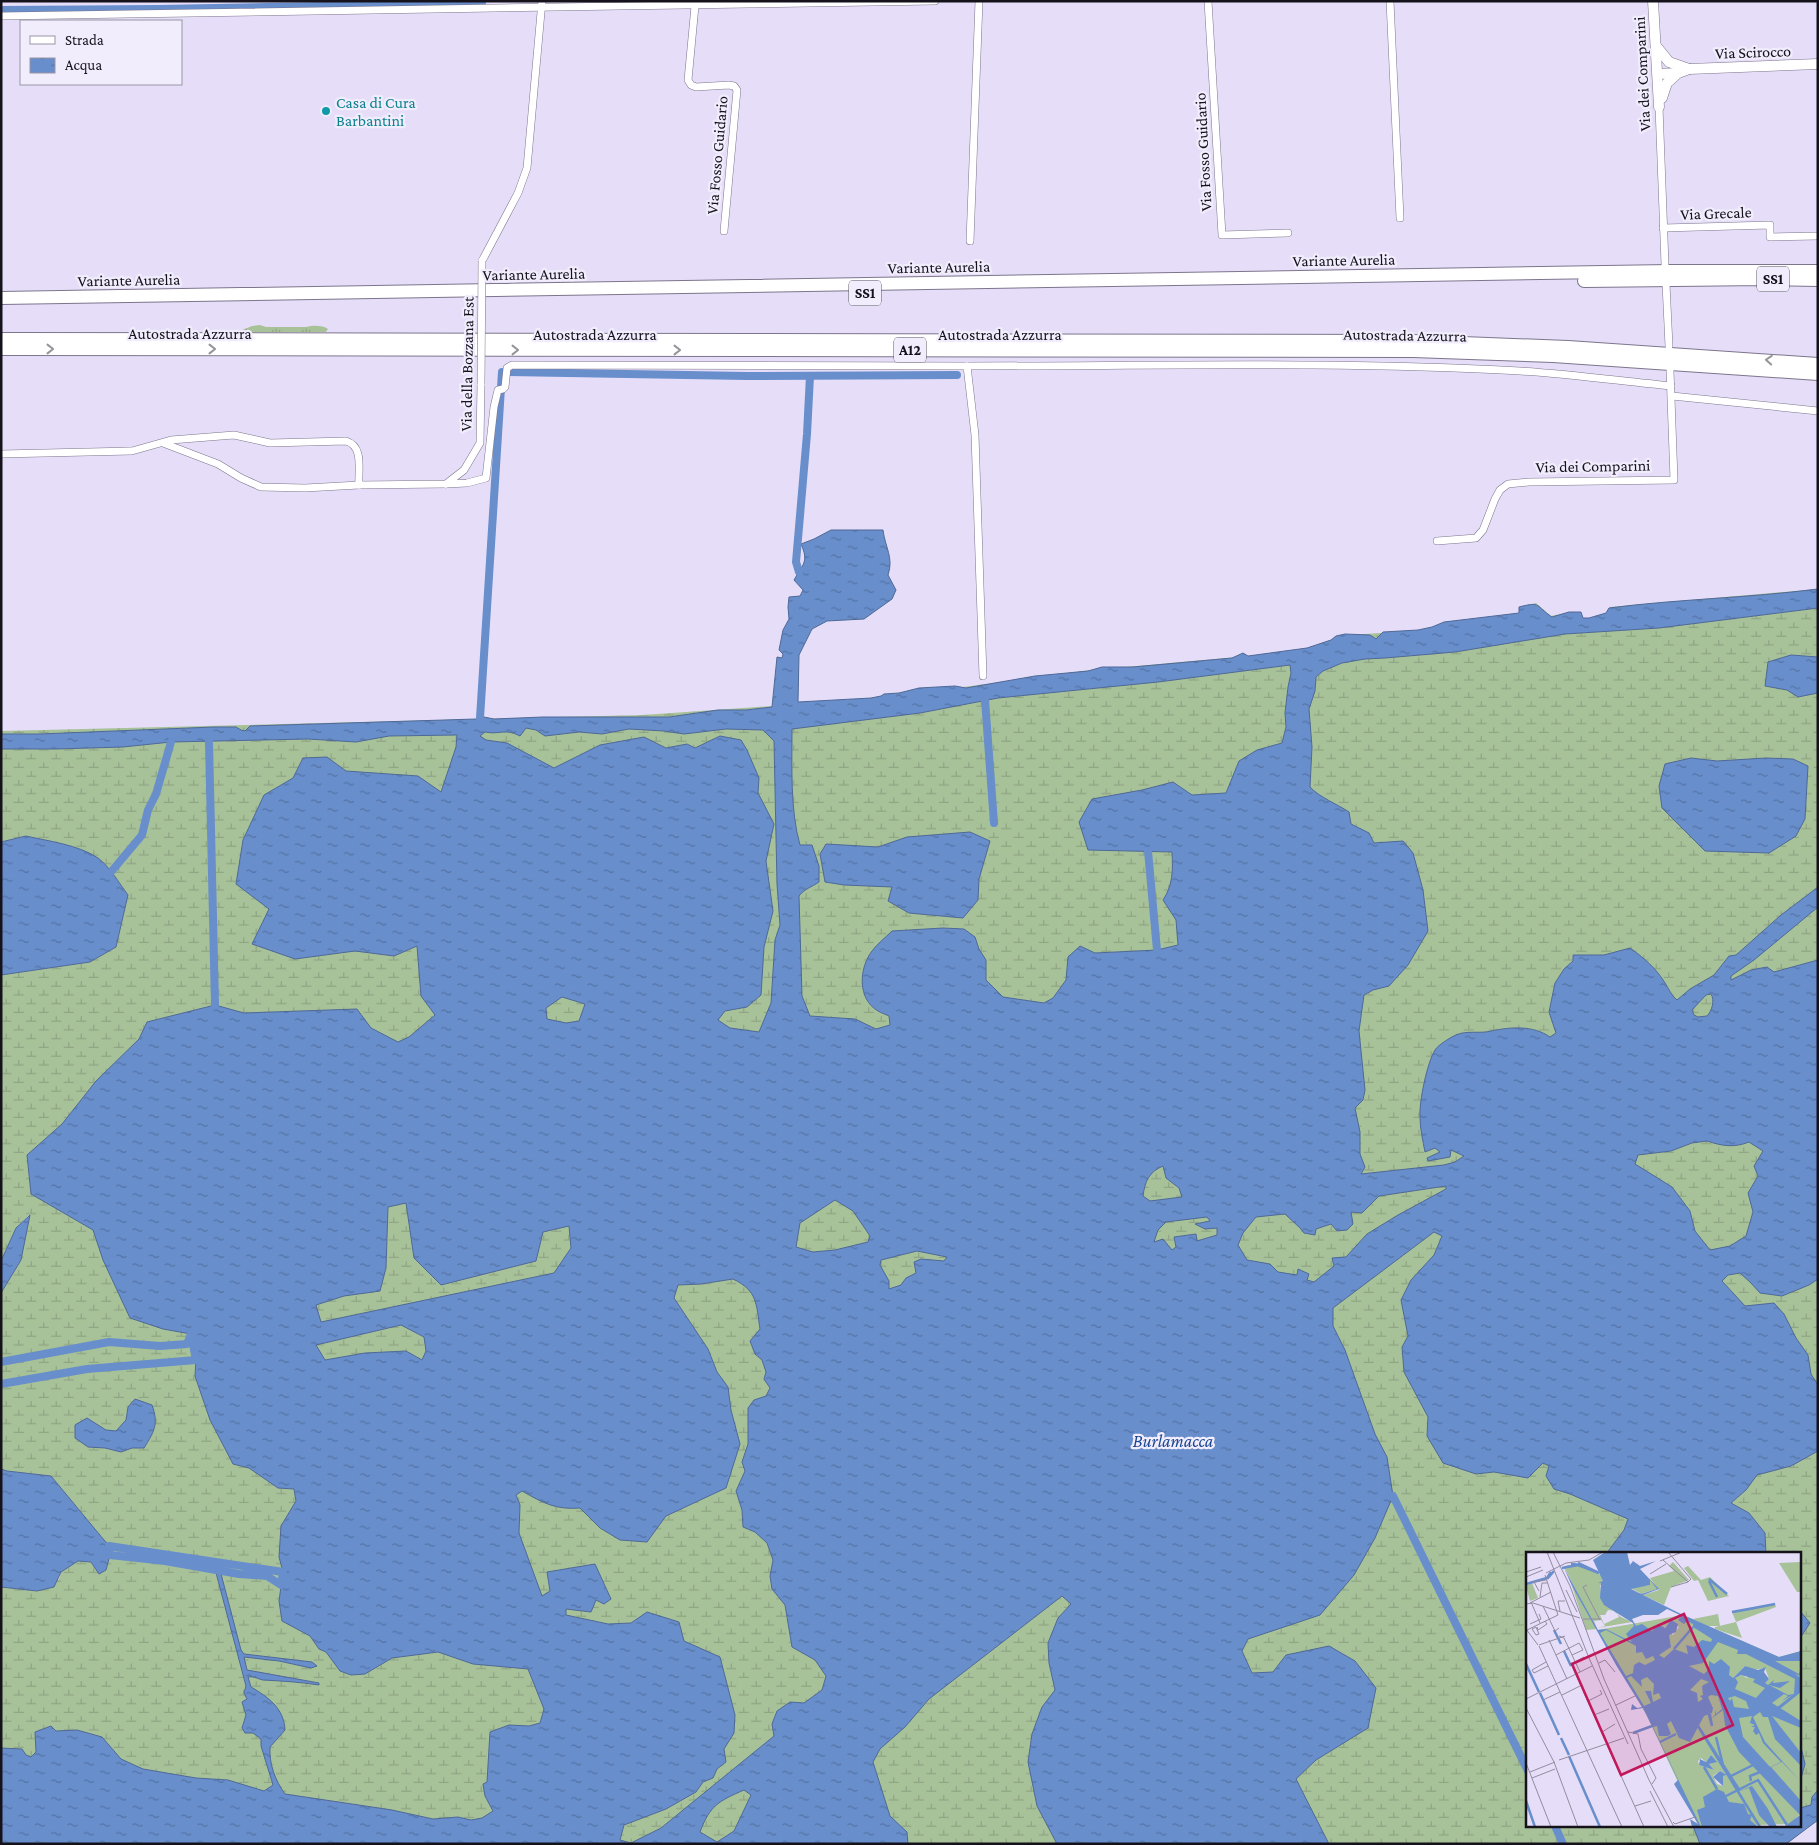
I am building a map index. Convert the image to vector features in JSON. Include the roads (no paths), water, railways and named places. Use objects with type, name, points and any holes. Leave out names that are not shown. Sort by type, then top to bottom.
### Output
[{"type":"highway","name":"Variante Aurelia","points":[[1,298],[1651,271],[1818,271]]},
{"type":"highway","name":"Variante Aurelia","points":[[1,306],[1690,280],[1818,280]]},
{"type":"highway","name":"Autostrada Azzurra","points":[[1,339],[1412,341],[1568,347],[1818,364]]},
{"type":"highway","name":"Autostrada Azzurra","points":[[1,349],[1414,350],[1553,356],[1818,374]]},
{"type":"street","points":[[1,16],[542,5],[695,6],[935,1]]},
{"type":"street","points":[[970,241],[979,1]]},
{"type":"street","name":"Via Fosso Guidario","points":[[1208,1],[1222,235],[1288,233]]},
{"type":"street","points":[[1390,1],[1400,218]]},
{"type":"street","name":"Via dei Comparini","points":[[1653,1],[1665,264]]},
{"type":"street","name":"Via della Bozzana Est","points":[[446,484],[464,470],[480,443],[482,260],[518,193],[527,168],[542,5]]},
{"type":"street","name":"Via Fosso Guidario","points":[[695,6],[688,80],[691,85],[696,87],[729,85],[734,86],[737,90],[724,231]]},
{"type":"street","points":[[1656,46],[1671,63]]},
{"type":"street","name":"Via Scirocco","points":[[1657,70],[1671,63],[1689,69]]},
{"type":"street","name":"Via Scirocco","points":[[1657,70],[1678,73],[1689,69],[1818,64]]},
{"type":"street","points":[[1659,106],[1667,83],[1678,73]]},
{"type":"street","name":"Via Grecale","points":[[1663,228],[1770,225],[1770,237],[1818,236]]},
{"type":"street","points":[[1666,284],[1669,346]]},
{"type":"street","points":[[163,443],[218,464],[261,487],[305,488],[467,483],[486,478],[494,407],[500,390],[505,387],[507,372],[519,364],[1332,366],[1522,371],[1670,386]]},
{"type":"street","points":[[967,366],[975,435],[983,676]]},
{"type":"street","name":"Via dei Comparini","points":[[1437,541],[1476,538],[1483,530],[1497,494],[1508,484],[1674,480],[1670,371]]},
{"type":"street","points":[[1672,396],[1818,411]]},
{"type":"street","points":[[1,454],[132,451],[171,440],[234,435],[270,443],[346,441],[352,442],[358,452],[359,486]]},
{"type":"water","name":"Burlamacca","points":[[831,530],[883,530],[890,558],[888,575],[896,590],[892,599],[864,619],[827,621],[812,629],[799,655],[798,702],[871,698],[919,688],[955,686],[966,688],[1035,676],[1088,671],[1102,667],[1133,667],[1232,658],[1243,653],[1248,656],[1307,648],[1345,634],[1370,635],[1376,639],[1383,632],[1418,630],[1444,622],[1519,613],[1519,607],[1531,604],[1538,606],[1552,617],[1569,612],[1581,612],[1583,618],[1589,618],[1606,613],[1609,608],[1818,589],[1818,608],[1659,628],[1565,634],[1455,652],[1365,659],[1342,663],[1323,671],[1316,677],[1315,691],[1309,709],[1312,747],[1310,787],[1349,812],[1351,824],[1369,833],[1374,843],[1403,841],[1413,853],[1423,890],[1428,931],[1408,965],[1389,986],[1373,990],[1364,995],[1359,1031],[1365,1090],[1363,1100],[1355,1108],[1360,1132],[1360,1154],[1365,1167],[1361,1174],[1444,1165],[1455,1162],[1464,1156],[1451,1150],[1450,1157],[1428,1161],[1427,1158],[1440,1152],[1435,1148],[1425,1152],[1420,1126],[1420,1110],[1426,1073],[1435,1050],[1451,1037],[1465,1033],[1521,1028],[1536,1030],[1550,1037],[1556,1033],[1549,1012],[1555,983],[1564,969],[1573,961],[1573,955],[1604,955],[1630,948],[1654,968],[1677,1000],[1690,989],[1714,975],[1729,956],[1736,955],[1781,915],[1818,887],[1818,907],[1754,960],[1731,976],[1731,980],[1751,970],[1767,967],[1774,972],[1818,960],[1818,1279],[1809,1285],[1782,1296],[1760,1293],[1740,1273],[1728,1275],[1722,1281],[1745,1306],[1774,1303],[1784,1314],[1796,1338],[1808,1355],[1811,1374],[1818,1385],[1818,1451],[1791,1466],[1757,1475],[1746,1490],[1731,1503],[1749,1513],[1765,1533],[1766,1552],[1608,1552],[1624,1530],[1628,1519],[1554,1489],[1546,1476],[1549,1466],[1543,1463],[1528,1478],[1494,1472],[1476,1474],[1443,1463],[1427,1436],[1428,1417],[1404,1372],[1402,1347],[1408,1336],[1401,1300],[1411,1280],[1434,1255],[1442,1236],[1434,1232],[1333,1308],[1333,1326],[1345,1350],[1375,1434],[1387,1457],[1393,1496],[1375,1538],[1354,1575],[1320,1615],[1248,1639],[1242,1651],[1252,1673],[1273,1672],[1286,1655],[1329,1646],[1355,1661],[1376,1688],[1368,1728],[1316,1760],[1296,1779],[1329,1844],[1057,1844],[1037,1806],[1028,1762],[1032,1734],[1042,1707],[1055,1690],[1049,1663],[1048,1643],[1058,1618],[1071,1604],[1062,1596],[929,1699],[905,1727],[880,1749],[873,1762],[890,1816],[907,1832],[908,1844],[1,1844],[1,1748],[22,1749],[26,1755],[31,1757],[36,1752],[35,1732],[51,1726],[56,1731],[77,1730],[102,1737],[121,1759],[143,1769],[196,1778],[228,1780],[264,1791],[273,1785],[261,1746],[261,1739],[253,1733],[245,1733],[242,1728],[246,1715],[242,1702],[247,1699],[244,1693],[246,1686],[215,1569],[220,1570],[241,1650],[244,1654],[312,1662],[317,1666],[311,1668],[279,1661],[244,1657],[247,1670],[319,1683],[319,1685],[248,1677],[251,1687],[274,1704],[282,1715],[285,1730],[270,1747],[270,1753],[273,1772],[285,1794],[392,1810],[433,1819],[458,1817],[471,1820],[482,1818],[493,1811],[485,1796],[483,1784],[487,1782],[490,1732],[509,1725],[529,1726],[540,1723],[544,1709],[528,1669],[473,1664],[438,1652],[392,1658],[365,1674],[351,1675],[340,1671],[326,1652],[319,1649],[310,1636],[282,1621],[279,1601],[283,1572],[279,1557],[281,1526],[296,1501],[294,1489],[278,1488],[249,1468],[233,1464],[210,1420],[195,1376],[196,1360],[191,1334],[163,1329],[130,1318],[103,1260],[93,1230],[31,1194],[27,1155],[62,1124],[96,1081],[139,1039],[147,1022],[215,1005],[244,1013],[357,1009],[371,1028],[398,1042],[409,1037],[435,1015],[421,996],[417,946],[394,956],[355,951],[295,959],[252,944],[269,909],[236,884],[243,840],[264,795],[293,778],[303,758],[327,757],[346,771],[418,776],[441,792],[456,747],[457,735],[389,736],[356,742],[308,739],[171,742],[123,747],[1,749],[1,734],[214,727],[236,727],[245,731],[250,726],[476,719],[484,717],[494,719],[669,717],[718,710],[746,710],[772,707],[777,657],[782,658],[783,654],[779,650],[783,630],[789,619],[789,597],[800,596],[803,590],[794,580],[805,559],[801,544]],"holes":[[[1290,665],[1291,673],[1285,713],[1286,727],[1282,743],[1257,750],[1239,761],[1226,793],[1192,795],[1173,782],[1092,799],[1079,822],[1088,850],[1172,852],[1172,877],[1169,889],[1163,900],[1176,920],[1178,945],[1157,950],[1095,953],[1080,946],[1068,957],[1066,980],[1053,998],[1044,1003],[1003,997],[986,980],[986,960],[979,949],[975,937],[964,929],[943,928],[892,931],[872,951],[865,966],[862,983],[866,999],[871,1006],[889,1016],[890,1025],[876,1029],[855,1019],[810,1016],[802,996],[799,896],[819,882],[819,866],[812,845],[800,845],[797,831],[792,788],[792,729],[920,713],[998,698],[1158,682]],[[526,728],[536,730],[545,736],[579,732],[602,734],[629,729],[684,734],[726,729],[763,730],[774,741],[777,884],[780,925],[775,940],[771,1003],[759,1032],[730,1028],[718,1020],[725,1011],[747,1007],[761,995],[764,947],[773,911],[766,861],[774,824],[758,793],[759,778],[741,740],[720,736],[695,748],[687,744],[666,748],[644,737],[600,745],[554,768],[507,743],[486,740],[480,736],[485,732],[506,732],[520,736]],[[1711,994],[1712,1008],[1707,1016],[1698,1017],[1694,1015],[1692,1010],[1706,995]],[[562,997],[585,1004],[579,1021],[566,1023],[547,1019],[546,1008]],[[1707,1141],[1728,1146],[1749,1142],[1763,1151],[1754,1166],[1758,1176],[1748,1193],[1753,1212],[1746,1236],[1730,1246],[1710,1250],[1695,1231],[1690,1211],[1672,1187],[1635,1164],[1638,1155],[1671,1151],[1692,1143]],[[1163,1166],[1166,1178],[1179,1188],[1182,1197],[1150,1201],[1143,1196],[1147,1181],[1158,1168]],[[1446,1186],[1446,1189],[1367,1234],[1346,1257],[1332,1258],[1334,1266],[1314,1282],[1307,1280],[1309,1274],[1298,1269],[1297,1275],[1278,1272],[1270,1264],[1247,1260],[1238,1245],[1243,1233],[1256,1217],[1285,1214],[1304,1233],[1315,1235],[1316,1229],[1331,1224],[1337,1231],[1347,1230],[1353,1224],[1351,1212],[1362,1213],[1379,1196]],[[835,1200],[853,1211],[870,1236],[868,1242],[835,1250],[813,1252],[796,1247],[800,1223]],[[406,1203],[414,1258],[441,1285],[536,1261],[543,1232],[569,1226],[571,1248],[554,1273],[321,1322],[316,1305],[344,1296],[380,1291],[386,1268],[388,1207]],[[1207,1217],[1210,1221],[1195,1224],[1205,1229],[1217,1228],[1217,1235],[1197,1241],[1196,1234],[1174,1237],[1176,1247],[1172,1250],[1163,1239],[1154,1242],[1158,1230],[1166,1222]],[[917,1251],[947,1257],[944,1261],[921,1259],[914,1262],[916,1273],[906,1278],[901,1285],[889,1289],[889,1281],[880,1265],[881,1260]],[[733,1279],[747,1288],[754,1299],[760,1329],[750,1341],[755,1354],[762,1360],[766,1372],[764,1379],[770,1388],[766,1396],[754,1400],[748,1408],[748,1444],[742,1462],[745,1471],[736,1491],[742,1510],[743,1527],[755,1532],[767,1543],[773,1560],[770,1576],[772,1589],[785,1605],[792,1647],[815,1660],[826,1676],[822,1690],[804,1703],[790,1702],[777,1711],[772,1724],[774,1736],[661,1828],[631,1843],[620,1840],[624,1825],[666,1809],[696,1792],[703,1782],[713,1778],[717,1769],[726,1762],[724,1749],[734,1733],[735,1715],[720,1657],[684,1641],[679,1622],[647,1612],[631,1623],[608,1624],[566,1615],[566,1609],[591,1612],[596,1600],[604,1604],[611,1599],[595,1564],[547,1572],[550,1591],[542,1596],[519,1533],[520,1505],[516,1495],[522,1491],[550,1505],[564,1508],[580,1508],[600,1528],[620,1540],[647,1542],[666,1516],[726,1488],[740,1444],[731,1410],[728,1387],[717,1372],[708,1349],[674,1298],[678,1285],[701,1284]],[[401,1325],[424,1337],[426,1351],[422,1360],[406,1351],[365,1353],[325,1360],[316,1345]],[[744,1790],[751,1795],[734,1831],[717,1842],[700,1832],[712,1810],[728,1797]]]},
{"type":"water","points":[[1791,655],[1818,657],[1818,693],[1798,697],[1787,690],[1765,686],[1768,662]]},
{"type":"water","points":[[1691,758],[1717,761],[1766,758],[1793,759],[1808,766],[1805,819],[1796,836],[1769,853],[1705,851],[1662,808],[1659,786],[1665,764]]},
{"type":"water","points":[[970,832],[990,841],[979,879],[978,900],[963,918],[909,913],[888,901],[892,887],[844,885],[825,882],[820,854],[826,844],[878,847],[907,837]]},
{"type":"water","points":[[26,836],[82,850],[98,858],[110,870],[128,895],[116,947],[90,962],[1,975],[1,842]]},
{"type":"water","points":[[30,1215],[21,1260],[1,1293],[1,1261],[16,1228]]},
{"type":"water","points":[[135,1399],[152,1405],[155,1417],[154,1428],[144,1448],[132,1448],[121,1452],[105,1448],[88,1447],[75,1438],[75,1425],[87,1418],[106,1430],[116,1431],[126,1420],[128,1407]]},
{"type":"water","points":[[1,1469],[51,1476],[109,1546],[110,1555],[106,1570],[99,1574],[91,1562],[78,1561],[61,1572],[54,1587],[37,1591],[1,1587]]},
{"type":"water","points":[[1802,1613],[1810,1623],[1802,1635]]},
{"type":"water","points":[[1802,1751],[1805,1764],[1802,1775]]},
{"type":"water","points":[[1818,1790],[1818,1820],[1786,1844],[1700,1844],[1694,1828],[1802,1828],[1802,1807],[1811,1805],[1812,1797]]},
{"type":"waterway","points":[[1,10],[482,3]]},
{"type":"waterway","points":[[480,718],[502,372],[746,376],[957,375]]},
{"type":"waterway","points":[[799,572],[796,562],[810,376]]},
{"type":"waterway","points":[[985,700],[994,823]]},
{"type":"waterway","points":[[111,872],[142,835],[148,810],[156,794],[171,742]]},
{"type":"waterway","points":[[209,742],[215,1005]]},
{"type":"waterway","points":[[1148,851],[1157,950]]},
{"type":"waterway","points":[[1,1362],[109,1342],[160,1346],[187,1344],[191,1334],[196,1360],[87,1369],[1,1384]]},
{"type":"waterway","points":[[1393,1496],[1526,1767]]},
{"type":"waterway","points":[[109,1546],[283,1572],[281,1585],[267,1576],[239,1574],[165,1561],[110,1555],[109,1546]]},
{"type":"waterway","points":[[1556,1828],[1563,1844]]},
{"type":"place","name":"Casa di Cura Barbantini","points":[[326,111]]}]
